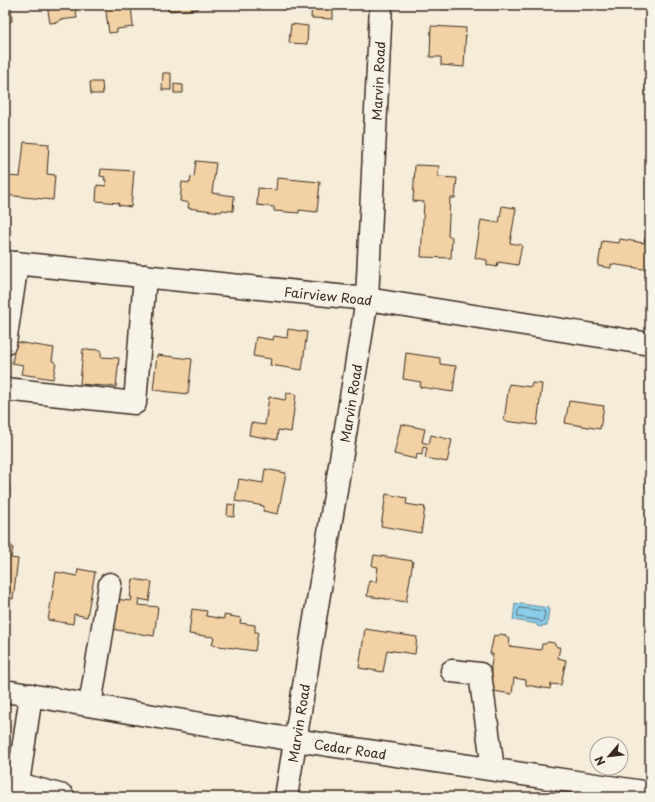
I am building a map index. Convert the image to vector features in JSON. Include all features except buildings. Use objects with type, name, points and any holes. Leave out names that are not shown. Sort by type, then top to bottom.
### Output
[{"type":"street","name":"Marvin Road","points":[[286,797],[367,299],[381,5]]},
{"type":"street","name":"Fairview Road","points":[[11,263],[367,299],[650,344]]},
{"type":"street","points":[[5,343],[11,263]]},
{"type":"street","points":[[5,389],[135,403],[145,276]]},
{"type":"street","points":[[90,705],[110,584]]},
{"type":"street","points":[[452,671],[480,674],[493,769]]},
{"type":"street","name":"Cedar Road","points":[[5,691],[295,740],[493,769],[577,789],[650,793]]},
{"type":"street","points":[[32,695],[17,791],[63,797]]},
{"type":"water","points":[[515,603],[549,608],[547,626],[542,625],[542,627],[537,626],[537,624],[513,620]]}]
